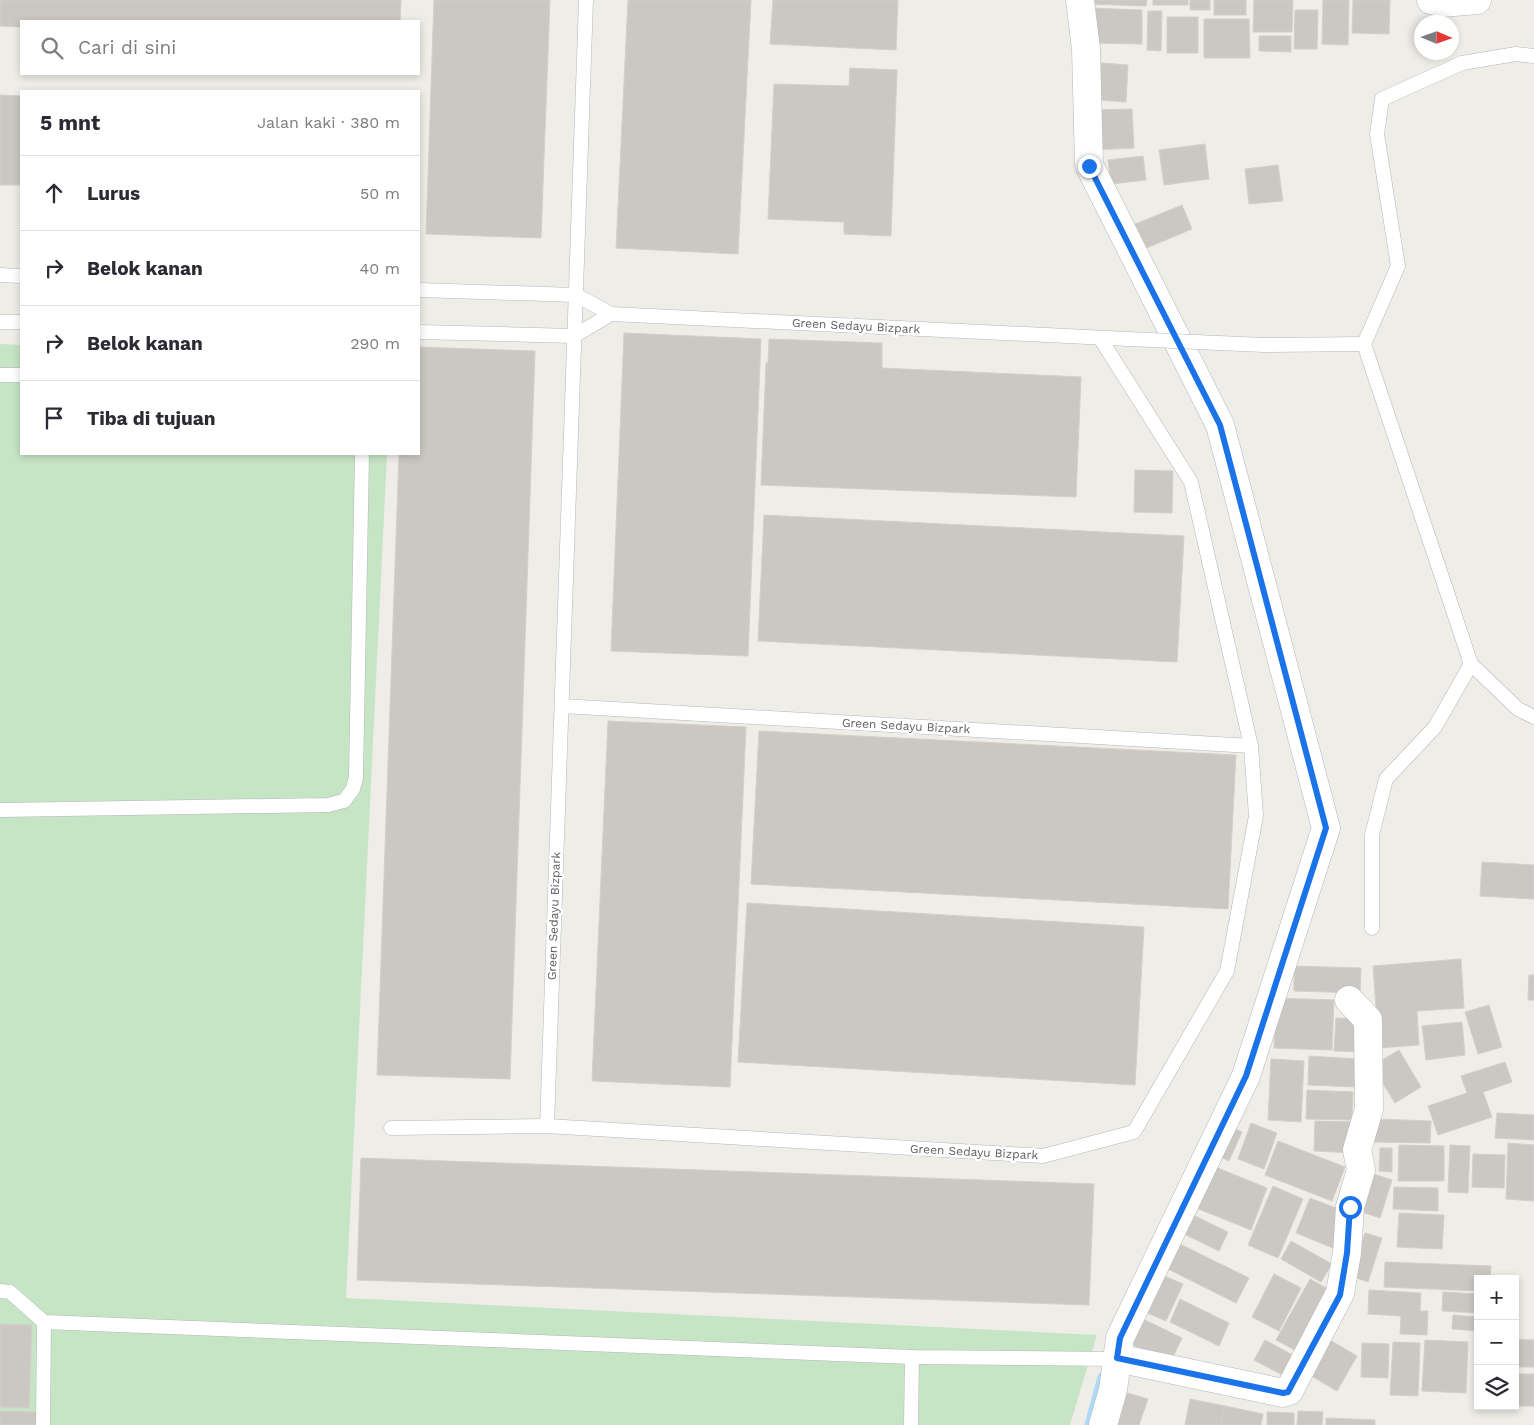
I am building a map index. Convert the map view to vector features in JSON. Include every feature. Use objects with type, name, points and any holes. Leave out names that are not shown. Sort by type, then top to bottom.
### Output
[{"type":"street","points":[[1080,0],[1086,49],[1089,166],[1220,425],[1326,828],[1246,1076],[1120,1338],[1115,1359],[1113,1390],[1103,1425]]},
{"type":"street","points":[[1431,0],[1442,4],[1477,0]]},
{"type":"street","points":[[1115,1359],[1283,1393],[1289,1391],[1340,1295],[1347,1253],[1350,1207],[1361,1170],[1357,1150],[1369,1109],[1368,1020],[1349,1000]]},
{"type":"lane","name":"Green Sedayu Bizpark","points":[[547,1126],[586,0]]},
{"type":"lane","points":[[1534,56],[1516,54],[1462,63],[1382,99],[1377,134],[1398,266],[1364,344],[1471,664],[1518,709],[1534,717]]},
{"type":"lane","points":[[0,275],[20,276]]},
{"type":"lane","name":"Green Sedayu Bizpark","points":[[420,290],[576,295],[611,314],[1264,345],[1364,344]]},
{"type":"lane","points":[[420,332],[574,336],[611,314]]},
{"type":"lane","points":[[0,322],[20,322]]},
{"type":"lane","name":"Green Sedayu Bizpark","points":[[391,1128],[547,1126],[1043,1156],[1134,1132],[1227,971],[1256,816],[1251,746],[1191,482],[1100,338]]},
{"type":"lane","points":[[0,375],[20,375]]},
{"type":"lane","points":[[0,810],[328,805],[344,801],[353,789],[356,776],[362,455]]},
{"type":"lane","points":[[1372,928],[1372,835],[1386,779],[1435,727],[1471,664]]},
{"type":"lane","name":"Green Sedayu Bizpark","points":[[562,706],[1251,746]]},
{"type":"lane","points":[[0,1291],[10,1292],[44,1322],[912,1357],[1115,1359]]},
{"type":"lane","points":[[43,1425],[44,1322]]},
{"type":"lane","points":[[911,1425],[912,1357]]},
{"type":"green space","points":[[0,344],[20,345],[20,455],[387,455],[346,1298],[1097,1335],[1070,1425],[0,1425]]},
{"type":"building","points":[[0,0],[401,0],[400,20],[20,20],[20,27],[0,26]]},
{"type":"building","points":[[434,0],[550,0],[541,238],[426,234]]},
{"type":"building","points":[[628,0],[751,0],[738,254],[616,248]]},
{"type":"building","points":[[773,0],[898,0],[896,50],[770,44]]},
{"type":"building","points":[[1086,0],[1147,0],[1146,6],[1086,4]]},
{"type":"building","points":[[1153,0],[1188,0],[1188,5],[1153,5]]},
{"type":"building","points":[[1190,0],[1210,0],[1210,10],[1190,10]]},
{"type":"building","points":[[1214,0],[1246,0],[1246,15],[1214,15]]},
{"type":"building","points":[[1254,0],[1293,0],[1292,32],[1253,32]]},
{"type":"building","points":[[1323,0],[1349,0],[1348,45],[1322,44]]},
{"type":"building","points":[[1353,0],[1390,0],[1389,34],[1352,33]]},
{"type":"building","points":[[1090,8],[1142,10],[1142,44],[1090,43]]},
{"type":"building","points":[[1295,10],[1318,10],[1317,49],[1294,49]]},
{"type":"building","points":[[1148,11],[1162,11],[1161,51],[1147,50]]},
{"type":"building","points":[[1167,17],[1198,17],[1198,53],[1167,53]]},
{"type":"building","points":[[1204,19],[1249,19],[1250,58],[1204,58]]},
{"type":"building","points":[[1259,36],[1291,36],[1291,52],[1259,51]]},
{"type":"building","points":[[1101,63],[1128,65],[1126,102],[1099,100]]},
{"type":"building","points":[[850,68],[897,70],[891,236],[844,234],[844,222],[768,219],[774,84],[849,86]]},
{"type":"building","points":[[0,95],[20,96],[20,185],[0,185]]},
{"type":"building","points":[[1132,109],[1134,148],[1093,150],[1092,110]]},
{"type":"building","points":[[1205,144],[1209,179],[1164,185],[1159,150]]},
{"type":"building","points":[[1143,156],[1146,180],[1111,184],[1108,160]]},
{"type":"building","points":[[1278,165],[1283,201],[1249,204],[1245,169]]},
{"type":"building","points":[[1182,205],[1192,229],[1144,249],[1133,225]]},
{"type":"building","points":[[624,333],[761,339],[748,656],[611,651]]},
{"type":"building","points":[[769,339],[882,343],[882,368],[1081,377],[1076,497],[761,485],[766,363],[768,363]]},
{"type":"building","points":[[420,347],[535,351],[510,1079],[377,1075],[399,455],[420,455]]},
{"type":"building","points":[[1135,470],[1173,471],[1172,513],[1134,512]]},
{"type":"building","points":[[764,515],[1184,536],[1177,662],[758,641]]},
{"type":"building","points":[[608,721],[746,727],[730,1087],[592,1081]]},
{"type":"building","points":[[759,731],[1236,755],[1228,909],[751,884]]},
{"type":"building","points":[[1482,862],[1534,865],[1534,899],[1480,896]]},
{"type":"building","points":[[747,903],[1144,927],[1135,1085],[738,1062]]},
{"type":"building","points":[[1461,959],[1464,1008],[1417,1011],[1419,1045],[1379,1048],[1373,966]]},
{"type":"building","points":[[1294,966],[1361,968],[1360,993],[1294,991]]},
{"type":"building","points":[[1529,975],[1534,975],[1534,1000],[1528,1000]]},
{"type":"building","points":[[1276,998],[1334,1000],[1332,1050],[1274,1048]]},
{"type":"building","points":[[1489,1005],[1502,1047],[1478,1054],[1465,1012]]},
{"type":"building","points":[[1336,1018],[1364,1019],[1363,1052],[1334,1051]]},
{"type":"building","points":[[1462,1022],[1465,1055],[1426,1060],[1422,1026]]},
{"type":"building","points":[[1399,1050],[1421,1087],[1395,1103],[1372,1066]]},
{"type":"building","points":[[1309,1056],[1359,1059],[1357,1087],[1308,1085]]},
{"type":"building","points":[[1271,1059],[1304,1061],[1301,1122],[1268,1120]]},
{"type":"building","points":[[1505,1062],[1512,1082],[1483,1092],[1492,1117],[1438,1135],[1428,1106],[1467,1093],[1461,1076]]},
{"type":"building","points":[[1307,1090],[1353,1092],[1352,1120],[1306,1119]]},
{"type":"building","points":[[1497,1113],[1534,1115],[1534,1140],[1495,1138]]},
{"type":"building","points":[[1373,1119],[1431,1121],[1430,1143],[1372,1142]]},
{"type":"building","points":[[1315,1121],[1356,1122],[1355,1153],[1314,1151]]},
{"type":"building","points":[[1251,1123],[1277,1133],[1264,1169],[1238,1159]]},
{"type":"building","points":[[1225,1124],[1242,1132],[1229,1161],[1213,1154]]},
{"type":"building","points":[[1278,1141],[1345,1167],[1332,1201],[1265,1175]]},
{"type":"building","points":[[1508,1143],[1534,1145],[1534,1201],[1506,1199]]},
{"type":"building","points":[[1399,1145],[1444,1146],[1444,1181],[1398,1181]]},
{"type":"building","points":[[1450,1145],[1470,1146],[1468,1193],[1448,1192]]},
{"type":"building","points":[[1380,1148],[1392,1148],[1392,1172],[1379,1171]]},
{"type":"building","points":[[1473,1154],[1505,1155],[1504,1188],[1472,1187]]},
{"type":"building","points":[[361,1158],[1094,1184],[1089,1305],[357,1280]]},
{"type":"building","points":[[1213,1166],[1267,1188],[1251,1230],[1196,1208]]},
{"type":"building","points":[[1368,1172],[1392,1180],[1380,1218],[1356,1210]]},
{"type":"building","points":[[1273,1186],[1303,1199],[1278,1258],[1248,1245]]},
{"type":"building","points":[[1394,1187],[1438,1188],[1438,1211],[1393,1209]]},
{"type":"building","points":[[1310,1198],[1346,1212],[1333,1248],[1296,1233]]},
{"type":"building","points":[[1399,1213],[1444,1215],[1442,1249],[1397,1247]]},
{"type":"building","points":[[1193,1215],[1228,1232],[1219,1251],[1184,1234]]},
{"type":"building","points":[[1365,1233],[1382,1238],[1368,1282],[1351,1276]]},
{"type":"building","points":[[1291,1241],[1332,1264],[1321,1282],[1281,1259]]},
{"type":"building","points":[[1180,1244],[1249,1278],[1236,1303],[1168,1269]]},
{"type":"building","points":[[1385,1262],[1491,1266],[1490,1275],[1474,1275],[1474,1291],[1384,1287]]},
{"type":"building","points":[[1153,1271],[1183,1284],[1166,1321],[1136,1308]]},
{"type":"building","points":[[1274,1274],[1301,1288],[1279,1331],[1252,1317]]},
{"type":"building","points":[[1310,1279],[1337,1294],[1304,1355],[1276,1340]]},
{"type":"building","points":[[1369,1290],[1421,1293],[1420,1311],[1428,1311],[1427,1335],[1400,1334],[1401,1316],[1368,1314]]},
{"type":"building","points":[[1443,1292],[1474,1294],[1474,1313],[1442,1311]]},
{"type":"building","points":[[1180,1299],[1229,1323],[1219,1346],[1170,1322]]},
{"type":"building","points":[[1453,1315],[1474,1317],[1474,1331],[1452,1329]]},
{"type":"building","points":[[1139,1317],[1182,1338],[1170,1363],[1127,1342]]},
{"type":"building","points":[[0,1324],[32,1325],[29,1408],[0,1407]]},
{"type":"building","points":[[1323,1336],[1357,1356],[1337,1391],[1303,1371]]},
{"type":"building","points":[[1519,1339],[1534,1340],[1534,1367],[1519,1367]]},
{"type":"building","points":[[1265,1340],[1302,1360],[1292,1380],[1254,1360]]},
{"type":"building","points":[[1425,1340],[1468,1342],[1466,1393],[1422,1391]]},
{"type":"building","points":[[1393,1342],[1420,1343],[1418,1396],[1390,1395]]},
{"type":"building","points":[[1362,1343],[1389,1344],[1388,1378],[1361,1377]]},
{"type":"building","points":[[1519,1374],[1534,1374],[1534,1406],[1519,1406]]},
{"type":"building","points":[[1121,1391],[1148,1399],[1139,1425],[1110,1425]]},
{"type":"building","points":[[1190,1399],[1225,1406],[1221,1425],[1185,1425]]},
{"type":"building","points":[[1225,1406],[1263,1414],[1261,1425],[1221,1425]]},
{"type":"building","points":[[0,1411],[38,1412],[38,1425],[0,1425]]},
{"type":"building","points":[[1298,1411],[1323,1412],[1322,1425],[1297,1425]]},
{"type":"building","points":[[1267,1412],[1294,1413],[1294,1425],[1267,1425]]},
{"type":"building","points":[[1326,1418],[1375,1420],[1375,1425],[1326,1425]]},
{"type":"waterway","points":[[1089,1425],[1102,1377]]},
{"type":"route","points":[[1089,166],[1220,425],[1326,824],[1325,834],[1246,1076],[1120,1338],[1117,1358],[1283,1393],[1288,1392],[1340,1295],[1347,1253],[1350,1207]]}]
